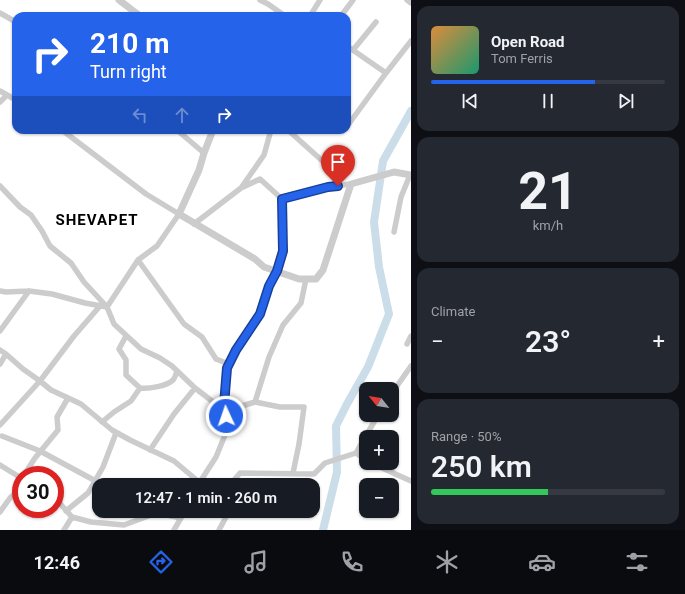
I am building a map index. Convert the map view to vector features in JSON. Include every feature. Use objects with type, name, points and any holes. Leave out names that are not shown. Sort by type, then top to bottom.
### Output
[{"type":"street","points":[[118,0],[134,12]]},
{"type":"street","points":[[260,0],[279,12]]},
{"type":"street","points":[[312,12],[320,0]]},
{"type":"street","points":[[344,12],[353,0]]},
{"type":"street","points":[[407,0],[411,3]]},
{"type":"street","points":[[0,12],[12,20]]},
{"type":"street","points":[[376,22],[353,50],[386,73]]},
{"type":"street","points":[[351,122],[411,41]]},
{"type":"street","points":[[0,91],[12,98]]},
{"type":"street","points":[[0,102],[7,95]]},
{"type":"street","points":[[67,134],[146,194],[255,259],[264,266],[299,279],[316,279],[322,270],[351,184]]},
{"type":"street","points":[[182,134],[204,153]]},
{"type":"street","points":[[107,307],[138,260],[157,246],[179,214],[199,170],[211,134]]},
{"type":"street","points":[[241,188],[264,155],[270,134]]},
{"type":"street","points":[[292,134],[328,166],[338,186]]},
{"type":"street","points":[[282,199],[328,187],[351,184],[394,172],[410,175],[401,197],[394,232]]},
{"type":"street","points":[[194,224],[241,188],[260,179],[282,199],[283,251],[277,271],[269,286],[260,314],[236,350],[227,368],[224,405],[226,416],[220,427],[225,435],[216,458],[204,478]]},
{"type":"street","points":[[0,186],[20,207],[31,215],[50,246],[71,262],[84,282],[107,307],[114,324],[126,336],[141,349],[160,358],[172,366],[195,388],[226,411]]},
{"type":"street","points":[[138,260],[184,324],[202,337],[216,359],[229,364]]},
{"type":"street","points":[[254,402],[269,357],[283,325],[301,303],[306,279]]},
{"type":"street","points":[[0,291],[29,291],[52,294],[107,307]]},
{"type":"street","points":[[0,331],[29,291]]},
{"type":"street","points":[[0,426],[40,381],[74,336],[100,306]]},
{"type":"street","points":[[126,336],[119,349],[126,360],[126,375],[140,388],[148,389],[172,381],[177,371]]},
{"type":"street","points":[[407,344],[411,336]]},
{"type":"street","points":[[0,350],[51,390],[81,404],[116,433],[174,461],[193,478]]},
{"type":"street","points":[[0,364],[6,354]]},
{"type":"street","points":[[399,383],[411,366]]},
{"type":"street","points":[[102,422],[131,401],[140,388]]},
{"type":"street","points":[[150,450],[174,414],[195,388]]},
{"type":"street","points":[[30,466],[40,451],[58,430],[57,417],[68,398]]},
{"type":"street","points":[[226,411],[254,402],[280,407],[304,407],[293,473]]},
{"type":"street","points":[[236,478],[240,473],[314,474],[325,463],[356,453],[374,422]]},
{"type":"street","points":[[96,478],[103,466],[116,433]]},
{"type":"street","points":[[2,436],[40,451],[92,478]]},
{"type":"street","points":[[0,465],[12,472]]},
{"type":"street","points":[[387,470],[411,480]]},
{"type":"street","points":[[66,511],[88,493],[92,486]]},
{"type":"street","points":[[0,512],[12,496]]},
{"type":"street","points":[[64,509],[72,517],[91,522],[124,525],[143,518]]},
{"type":"street","points":[[64,530],[72,517]]},
{"type":"street","points":[[174,530],[181,518]]},
{"type":"street","points":[[219,530],[225,518]]},
{"type":"street","points":[[103,530],[106,523]]},
{"type":"waterway","points":[[323,530],[337,472],[336,426],[368,367],[389,314],[379,267],[374,222],[383,161],[411,111]]},
{"type":"district","name":"SHEVAPET","points":[[97,220]]},
{"type":"route","points":[[226,416],[224,405],[227,368],[236,350],[260,314],[269,286],[277,271],[283,251],[282,199],[328,187],[338,186]]}]
